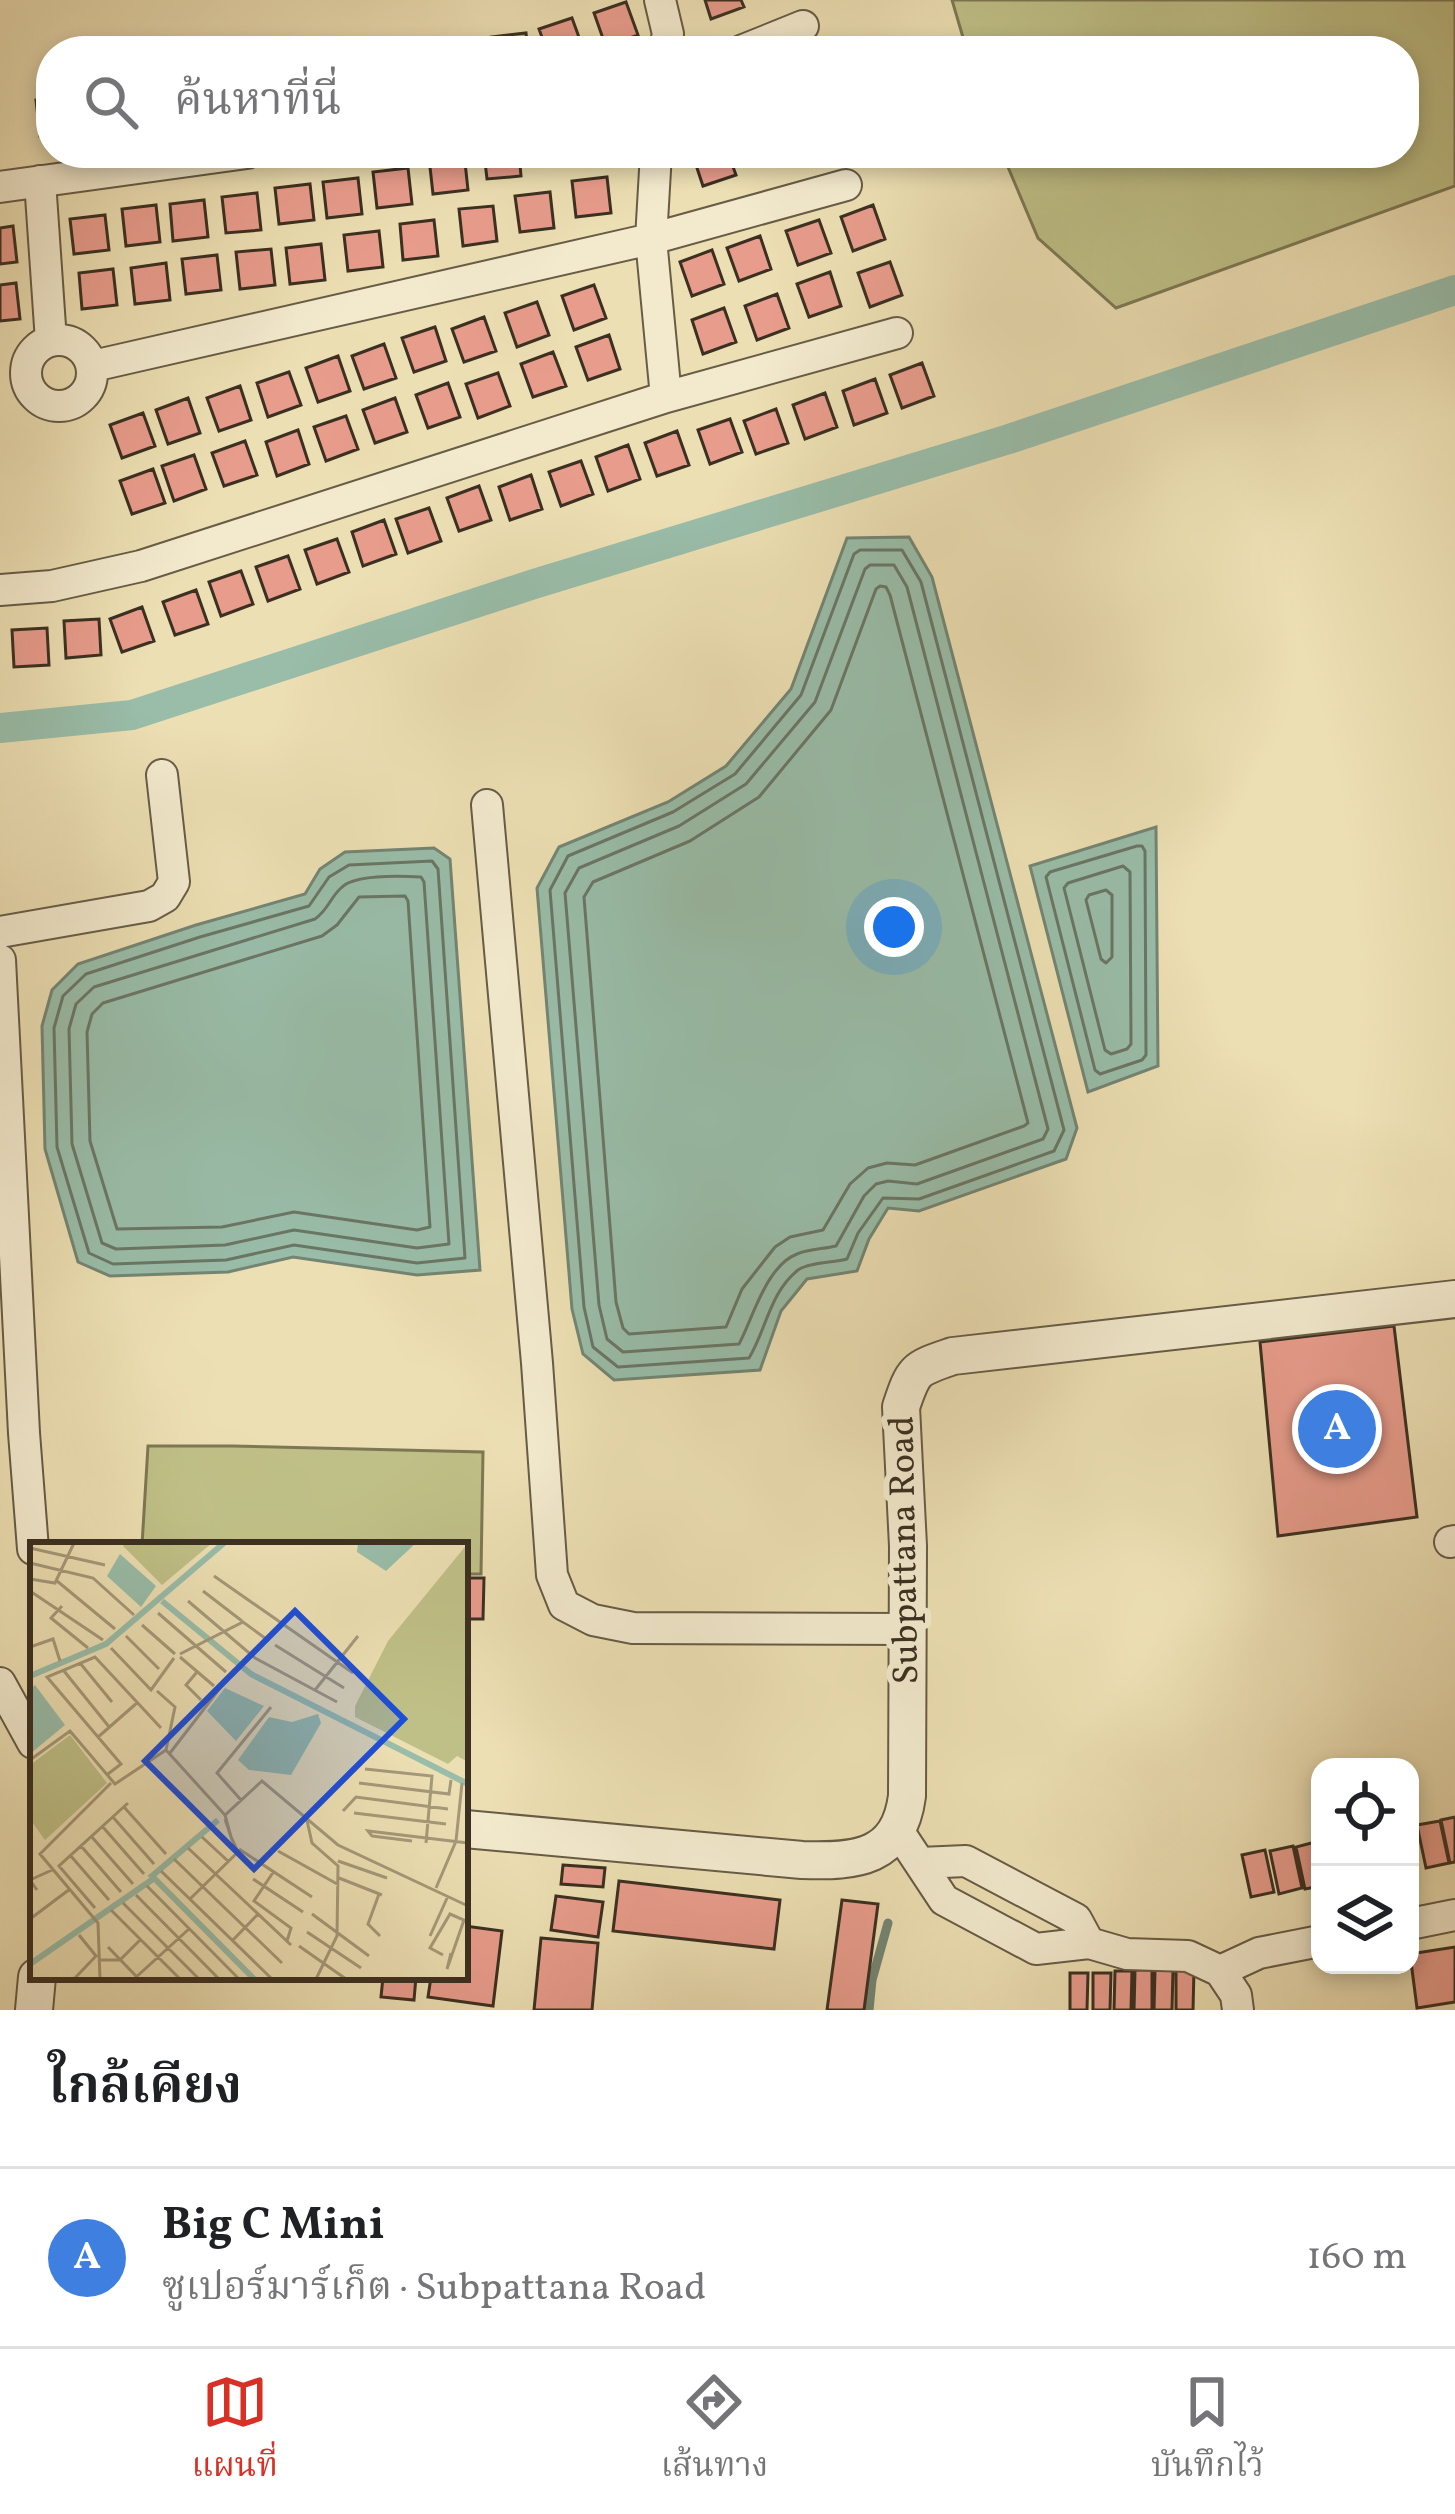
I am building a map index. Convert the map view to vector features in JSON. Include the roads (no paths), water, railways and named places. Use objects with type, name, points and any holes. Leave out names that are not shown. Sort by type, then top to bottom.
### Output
[{"type":"street","points":[[660,0],[668,36]]},
{"type":"street","points":[[778,36],[803,26]]},
{"type":"street","points":[[0,187],[136,168]]},
{"type":"street","points":[[655,168],[652,239],[666,397]]},
{"type":"street","points":[[40,181],[51,341]]},
{"type":"street","points":[[93,366],[652,239],[846,185]]},
{"type":"street","points":[[0,590],[52,586],[141,566],[666,397],[897,333]]},
{"type":"street","points":[[51,341],[78,344],[93,366],[87,391],[66,405],[38,399],[12,380],[51,341]]},
{"type":"street","points":[[0,932],[149,905],[165,897],[174,882],[162,775]]},
{"type":"street","points":[[487,805],[552,1575],[564,1605],[592,1620],[633,1628],[908,1629]]},
{"type":"street","points":[[0,960],[32,1542]]},
{"type":"street","name":"Subpattana Road","points":[[899,1832],[907,1796],[908,1629],[901,1407],[921,1367],[952,1356],[1451,1307]]},
{"type":"street","points":[[0,1683],[30,1738]]},
{"type":"street","points":[[468,1829],[837,1862],[869,1855],[899,1832],[944,1900],[1036,1948],[1089,1943],[1127,1954],[1188,1956],[1220,1971],[1236,1995],[1238,2010]]},
{"type":"street","points":[[920,1863],[966,1861],[1076,1919],[1089,1943]]},
{"type":"street","points":[[1419,1922],[1455,1915]]},
{"type":"street","points":[[1220,1971],[1259,1953],[1311,1944]]},
{"type":"street","points":[[34,2010],[37,1980]]},
{"type":"water","points":[[909,537],[932,577],[1077,1128],[1066,1159],[919,1211],[888,1208],[857,1271],[807,1279],[781,1311],[760,1370],[614,1380],[583,1354],[572,1309],[537,888],[559,847],[668,802],[726,766],[791,689],[847,538]]},
{"type":"water","points":[[1156,827],[1158,1066],[1088,1092],[1030,866]]},
{"type":"water","points":[[434,848],[450,859],[480,1270],[417,1275],[293,1257],[228,1272],[110,1276],[78,1262],[45,1149],[42,1026],[52,990],[78,964],[305,894],[320,869],[345,852]]},
{"type":"waterway","points":[[0,728],[132,715],[534,584],[1009,439],[1455,290]]},
{"type":"waterway","points":[[869,2010],[888,1923]]},
{"type":"place","name":"Big C Mini","points":[[1337,1429]]}]
